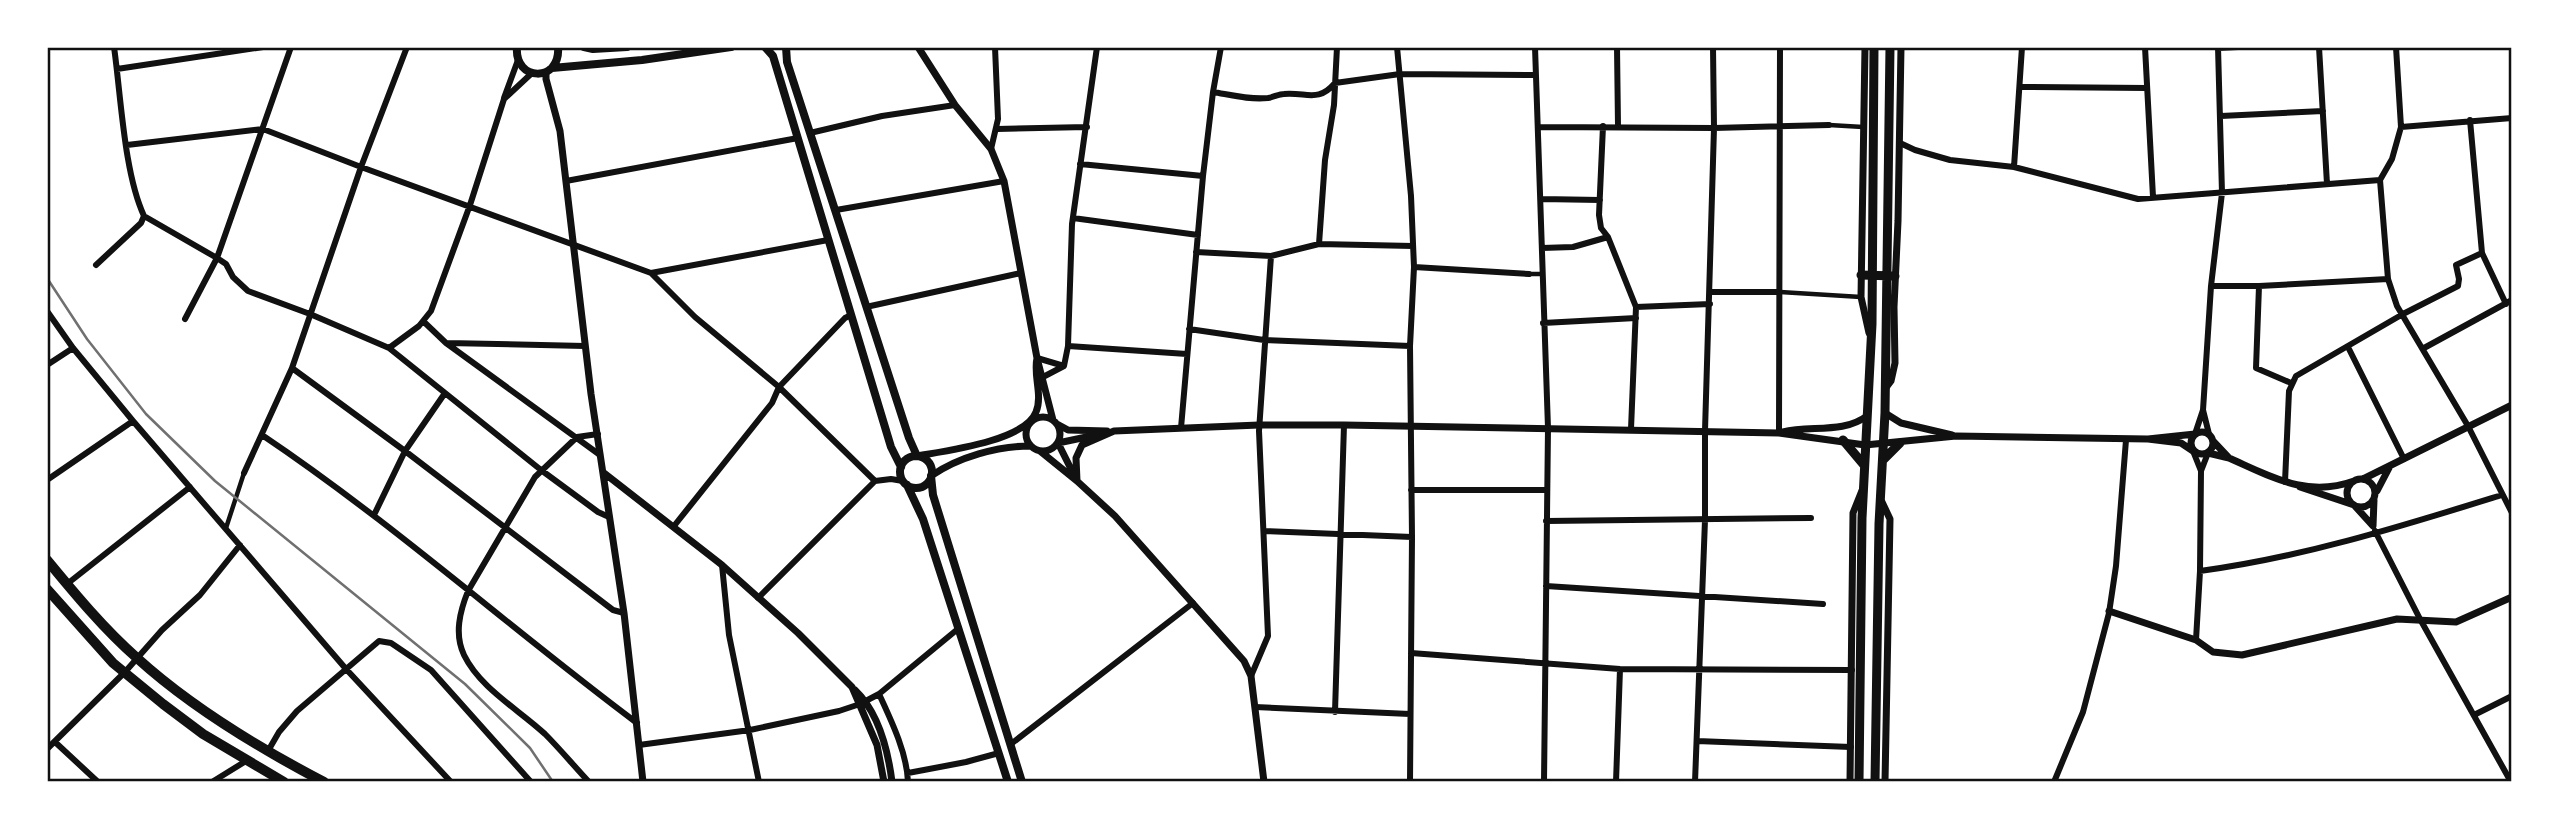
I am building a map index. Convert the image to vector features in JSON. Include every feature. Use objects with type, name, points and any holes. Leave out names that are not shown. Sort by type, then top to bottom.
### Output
[{"type":"highway","points":[[47,560],[137,658],[184,696],[268,751],[324,782]]},
{"type":"highway","points":[[47,589],[113,663],[203,734],[284,782]]},
{"type":"main road","points":[[517,47],[521,66],[532,73],[730,47]]},
{"type":"main road","points":[[549,70],[559,56],[558,47]]},
{"type":"main road","points":[[584,47],[627,47]]},
{"type":"main road","points":[[765,47],[773,56],[891,447],[901,467],[901,477],[923,519],[1008,782]]},
{"type":"main road","points":[[786,47],[788,62],[866,307],[917,456],[929,463],[933,495],[1022,782]]},
{"type":"main road","points":[[1859,782],[1863,488],[1871,341],[1874,47]]},
{"type":"main road","points":[[1875,782],[1880,524],[1891,276],[1890,47]]},
{"type":"main road","points":[[1861,275],[1891,276]]},
{"type":"main road","points":[[1843,440],[1864,465]]},
{"type":"main road","points":[[1883,460],[1900,443]]},
{"type":"main road","points":[[901,467],[907,459],[917,456]]},
{"type":"main road","points":[[905,483],[921,487],[931,476]]},
{"type":"street","points":[[114,47],[127,145],[139,205],[144,216],[226,264],[233,277],[248,290],[389,348],[541,470],[598,512],[609,517]]},
{"type":"street","points":[[199,47],[201,57]]},
{"type":"street","points":[[117,69],[263,47]]},
{"type":"street","points":[[185,319],[217,258],[291,47]]},
{"type":"street","points":[[226,528],[244,473],[292,368],[361,167],[407,47]]},
{"type":"street","points":[[918,47],[955,105],[991,149],[1004,180],[1037,358],[1055,422],[1061,433],[1058,443],[1051,450],[1040,451]]},
{"type":"street","points":[[991,149],[997,129],[995,47]]},
{"type":"street","points":[[1064,366],[1068,346],[1073,218],[1097,47]]},
{"type":"street","points":[[1181,428],[1203,176],[1220,47]]},
{"type":"street","points":[[1319,244],[1337,47]]},
{"type":"street","points":[[1397,47],[1414,267],[1410,346],[1410,782]]},
{"type":"street","points":[[1535,47],[1548,428],[1544,782]]},
{"type":"street","points":[[1617,47],[1618,126]]},
{"type":"street","points":[[1695,782],[1705,520],[1714,128],[1713,47]]},
{"type":"street","points":[[1779,433],[1780,47]]},
{"type":"street","points":[[1865,47],[1861,297],[1871,341]]},
{"type":"street","points":[[1891,276],[1899,143],[1901,47]]},
{"type":"street","points":[[2014,167],[2022,47]]},
{"type":"street","points":[[2145,47],[2153,197]]},
{"type":"street","points":[[2201,471],[2191,440],[2203,410],[2211,285],[2222,193],[2218,48],[2238,47]]},
{"type":"street","points":[[2319,47],[2327,184]]},
{"type":"street","points":[[2396,47],[2402,127],[2392,159],[2380,180],[2388,279],[2403,314],[2468,426],[2512,513]]},
{"type":"street","points":[[389,348],[423,321],[431,311],[470,205],[518,60]]},
{"type":"street","points":[[549,70],[560,131],[586,346],[624,613],[643,782]]},
{"type":"street","points":[[504,99],[532,73]]},
{"type":"street","points":[[1213,92],[1248,98],[1269,98],[1285,94],[1311,96],[1327,92],[1335,83],[1401,74],[1536,75]]},
{"type":"street","points":[[2021,87],[2147,88]]},
{"type":"street","points":[[810,132],[882,116],[955,105]]},
{"type":"street","points":[[2221,116],[2323,111]]},
{"type":"street","points":[[2402,127],[2512,118]]},
{"type":"street","points":[[2424,348],[2509,302],[2482,253],[2470,120]]},
{"type":"street","points":[[1603,126],[1601,228],[1608,237],[1636,307],[1631,429]]},
{"type":"street","points":[[997,129],[1087,127]]},
{"type":"street","points":[[1539,127],[1864,127]]},
{"type":"street","points":[[127,145],[263,129],[651,273],[695,317],[779,387],[875,481]]},
{"type":"street","points":[[566,181],[798,138]]},
{"type":"street","points":[[1899,143],[1950,160],[2014,167],[2126,197],[2222,193],[2380,180]]},
{"type":"street","points":[[1080,164],[1203,176]]},
{"type":"street","points":[[836,210],[1004,180]]},
{"type":"street","points":[[1541,199],[1600,200]]},
{"type":"street","points":[[96,265],[141,223],[144,216]]},
{"type":"street","points":[[1073,218],[1198,235]]},
{"type":"street","points":[[1542,248],[1573,247],[1608,237]]},
{"type":"street","points":[[651,273],[828,240]]},
{"type":"street","points":[[1196,252],[1271,256],[1319,244],[1413,246]]},
{"type":"street","points":[[2285,482],[2291,383],[2296,376],[2403,314],[2458,286],[2456,265],[2482,253]]},
{"type":"street","points":[[1251,676],[1268,636],[1259,425],[1271,256]]},
{"type":"street","points":[[1414,267],[1542,274]]},
{"type":"street","points":[[866,307],[1021,273]]},
{"type":"street","points":[[2211,285],[2259,286],[2388,279]]},
{"type":"street","points":[[2259,286],[2256,368],[2291,383]]},
{"type":"street","points":[[1710,292],[1780,292],[1861,297]]},
{"type":"street","points":[[1636,307],[1710,303]]},
{"type":"street","points":[[47,311],[73,348],[133,421],[346,669],[451,782]]},
{"type":"street","points":[[674,526],[772,403],[779,387],[845,318],[851,315]]},
{"type":"street","points":[[1544,323],[1636,318]]},
{"type":"street","points":[[423,321],[446,343],[602,456]]},
{"type":"street","points":[[1189,329],[1264,340],[1410,346]]},
{"type":"street","points":[[446,343],[586,346]]},
{"type":"street","points":[[1068,346],[1187,354]]},
{"type":"street","points":[[2348,347],[2404,459]]},
{"type":"street","points":[[47,366],[73,348]]},
{"type":"street","points":[[1037,358],[1064,366]]},
{"type":"street","points":[[1030,446],[1026,432],[1037,412],[1039,401],[1037,358]]},
{"type":"street","points":[[1043,377],[1064,366]]},
{"type":"street","points":[[292,368],[613,610],[624,613]]},
{"type":"street","points":[[374,515],[405,451],[445,393]]},
{"type":"street","points":[[2148,439],[2181,443],[2200,455],[2208,453],[2230,458],[2296,485],[2335,488],[2390,467],[2512,405]]},
{"type":"street","points":[[2196,640],[2201,471],[2208,453],[2213,448],[2203,410]]},
{"type":"street","points":[[1885,413],[1900,423],[1956,436]]},
{"type":"street","points":[[1779,433],[1798,428],[1845,427],[1867,416]]},
{"type":"street","points":[[917,456],[982,442],[1011,433],[1043,417],[1068,430],[1081,432],[1259,425],[1631,429],[1779,433],[1865,445],[1956,436],[2126,440],[2202,432],[2230,458]]},
{"type":"street","points":[[47,481],[133,421]]},
{"type":"street","points":[[1335,712],[1344,425]]},
{"type":"street","points":[[1058,443],[1114,431]]},
{"type":"street","points":[[1077,481],[1076,458],[1082,445],[1114,431]]},
{"type":"street","points":[[589,782],[544,734],[491,689],[464,655],[458,631],[468,591],[504,527],[541,470],[577,437],[598,434]]},
{"type":"street","points":[[262,435],[374,515],[637,723]]},
{"type":"street","points":[[2054,782],[2083,712],[2109,611],[2116,566],[2126,440]]},
{"type":"street","points":[[1058,443],[1077,481]]},
{"type":"street","points":[[931,476],[952,464],[995,450],[1030,446],[1077,481],[1115,516],[1244,661],[1251,676],[1264,782]]},
{"type":"street","points":[[2296,485],[2305,491],[2363,508],[2375,498],[2382,478],[2390,467]]},
{"type":"street","points":[[604,473],[722,565],[798,633],[852,687],[887,751],[892,782]]},
{"type":"street","points":[[758,598],[875,481],[891,479],[905,483]]},
{"type":"street","points":[[2363,479],[2374,486],[2373,526]]},
{"type":"street","points":[[2354,481],[2347,498],[2373,526],[2420,619],[2509,780]]},
{"type":"street","points":[[68,584],[190,487]]},
{"type":"street","points":[[1850,782],[1853,513],[1863,488]]},
{"type":"street","points":[[1411,490],[1546,491]]},
{"type":"street","points":[[2200,571],[2242,565],[2377,534],[2502,495]]},
{"type":"street","points":[[1882,502],[1890,519],[1885,782]]},
{"type":"street","points":[[1546,521],[1811,518]]},
{"type":"street","points":[[1264,531],[1341,532],[1412,537]]},
{"type":"street","points":[[47,750],[125,672],[162,630],[200,595],[240,545]]},
{"type":"street","points":[[722,565],[729,635],[759,782]]},
{"type":"street","points":[[1546,586],[1703,594],[1824,604]]},
{"type":"street","points":[[2109,611],[2196,640],[2213,652],[2242,655],[2384,621],[2420,619],[2456,622],[2512,597]]},
{"type":"street","points":[[1010,744],[1193,603]]},
{"type":"street","points":[[639,745],[750,730],[839,711],[863,703],[879,694],[959,628]]},
{"type":"street","points":[[268,751],[279,732],[297,711],[379,641],[391,643],[431,670],[531,782]]},
{"type":"street","points":[[1411,653],[1620,668],[1852,670]]},
{"type":"street","points":[[1616,782],[1620,668]]},
{"type":"street","points":[[879,694],[889,715],[908,773],[908,782]]},
{"type":"street","points":[[2474,715],[2512,696]]},
{"type":"street","points":[[863,703],[877,746],[884,782]]},
{"type":"street","points":[[1255,707],[1410,714]]},
{"type":"street","points":[[1697,741],[1851,747]]},
{"type":"street","points":[[55,742],[98,782]]},
{"type":"street","points":[[908,773],[999,753]]},
{"type":"street","points":[[212,782],[246,761]]},
{"type":"street","points":[[441,772],[442,782]]},
{"type":"railway","points":[[47,278],[87,339],[146,414],[215,481],[465,684],[530,748],[553,782]]}]
